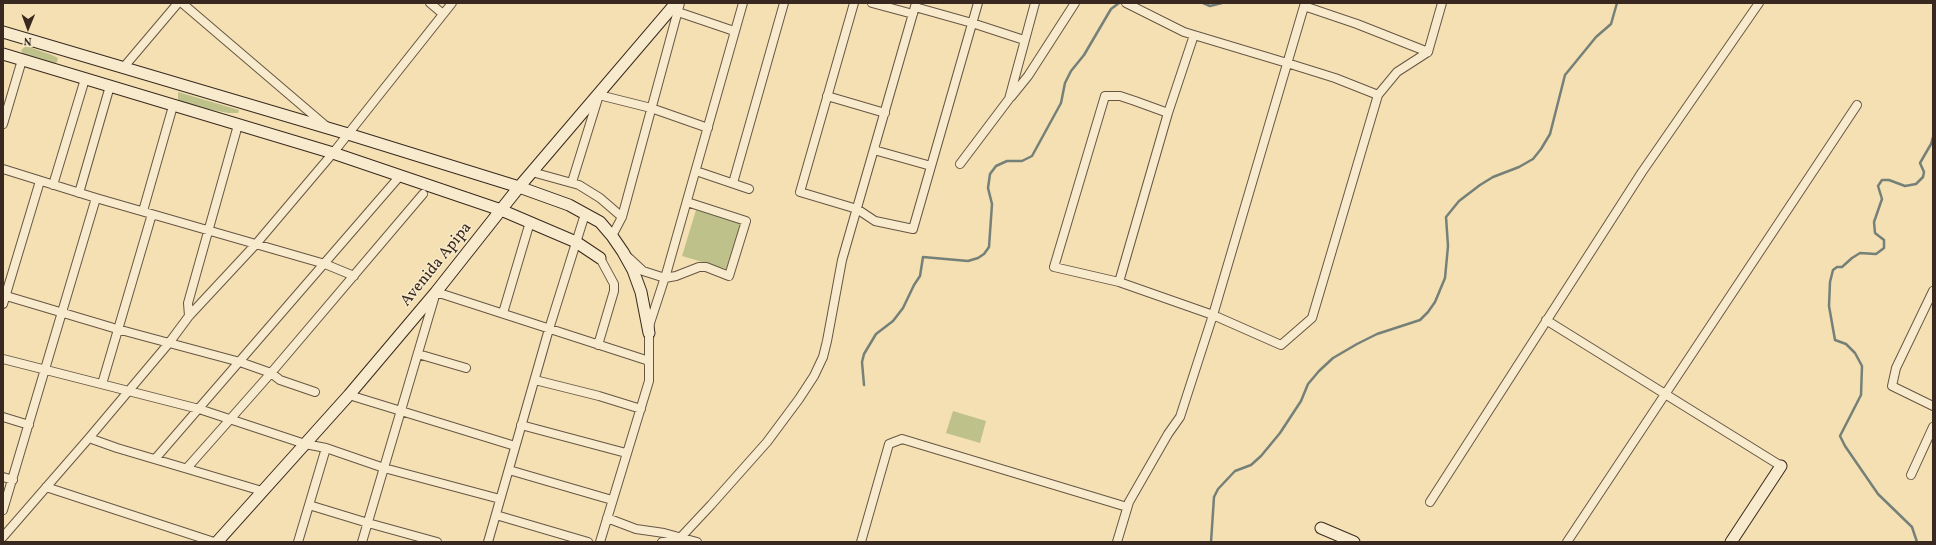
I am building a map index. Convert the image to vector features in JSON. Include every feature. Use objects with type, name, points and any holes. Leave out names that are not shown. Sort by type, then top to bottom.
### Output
[{"type":"street","points":[[123,68],[178,3]]},
{"type":"street","points":[[182,3],[330,129]]},
{"type":"street","points":[[430,3],[443,14]]},
{"type":"street","points":[[3,537],[169,343],[189,316],[256,244],[333,153],[452,3]]},
{"type":"street","points":[[612,236],[622,218],[677,8],[680,3]]},
{"type":"street","points":[[649,333],[654,309],[665,278],[696,171],[742,3]]},
{"type":"street","points":[[733,183],[784,3]]},
{"type":"street","points":[[854,3],[800,192],[857,209],[875,221],[913,229],[978,3]]},
{"type":"street","points":[[872,3],[915,8],[972,23],[1024,40]]},
{"type":"street","points":[[1009,99],[1035,3]]},
{"type":"street","points":[[960,164],[1028,76],[1075,3]]},
{"type":"street","points":[[1126,3],[1194,35],[1335,78],[1378,95]]},
{"type":"street","points":[[1168,113],[1135,101],[1113,95],[1106,96],[1054,267],[1119,282],[1213,315],[1281,345],[1312,318],[1378,95],[1397,72],[1428,52],[1442,3]]},
{"type":"street","points":[[1430,502],[1642,172],[1759,3]]},
{"type":"street","points":[[1117,542],[1127,507],[1168,434],[1180,417],[1213,315],[1304,5],[1428,52]]},
{"type":"street","points":[[677,8],[734,31]]},
{"type":"street","name":"Avenida Apipa","points":[[216,542],[349,395],[436,292],[532,172],[598,95],[677,8]]},
{"type":"street","points":[[662,542],[681,537],[767,442],[800,399],[814,376],[823,357],[842,260],[915,8]]},
{"type":"street","points":[[3,32],[348,134],[519,188],[569,205],[600,222],[623,252],[632,270],[641,292],[649,333],[649,381],[600,542]]},
{"type":"street","points":[[1119,282],[1168,113],[1194,35]]},
{"type":"street","points":[[3,54],[333,153],[399,177],[501,210],[576,242],[600,258],[614,284],[614,291],[598,345]]},
{"type":"street","points":[[3,124],[22,60]]},
{"type":"street","points":[[53,185],[85,79]]},
{"type":"street","points":[[79,193],[110,86]]},
{"type":"street","points":[[572,182],[598,95],[651,108],[708,128]]},
{"type":"street","points":[[827,96],[885,113]]},
{"type":"street","points":[[1567,542],[1857,105]]},
{"type":"street","points":[[143,211],[173,106]]},
{"type":"street","points":[[189,316],[188,303],[238,125]]},
{"type":"street","points":[[874,150],[931,166]]},
{"type":"street","points":[[3,169],[79,193],[325,264],[354,276]]},
{"type":"street","points":[[696,171],[749,189]]},
{"type":"street","points":[[532,172],[572,182],[600,198],[622,218]]},
{"type":"street","points":[[155,459],[399,177]]},
{"type":"street","points":[[3,304],[4,296],[40,181]]},
{"type":"street","points":[[187,468],[271,373],[423,194]]},
{"type":"street","points":[[3,510],[63,313],[96,198]]},
{"type":"street","points":[[623,252],[643,271],[665,278],[706,267],[729,276],[746,221],[687,202]]},
{"type":"street","points":[[102,384],[152,214]]},
{"type":"street","points":[[488,542],[521,425],[585,214]]},
{"type":"street","points":[[502,313],[530,222]]},
{"type":"street","points":[[1933,291],[1896,368],[1892,386],[1933,406]]},
{"type":"street","points":[[362,542],[436,292],[649,361]]},
{"type":"street","points":[[4,296],[240,362],[271,373],[280,380],[315,392]]},
{"type":"street","points":[[1546,320],[1781,466],[1731,542]]},
{"type":"street","points":[[418,354],[466,368]]},
{"type":"street","points":[[3,359],[199,409],[305,444],[326,448],[384,468],[500,499]]},
{"type":"street","points":[[535,380],[599,396],[641,409]]},
{"type":"street","points":[[349,395],[515,446]]},
{"type":"street","points":[[3,417],[29,425]]},
{"type":"street","points":[[521,425],[626,453]]},
{"type":"street","points":[[1911,475],[1933,427]]},
{"type":"street","points":[[89,438],[117,448],[262,491]]},
{"type":"street","points":[[861,542],[889,444],[902,439],[1127,507]]},
{"type":"street","points":[[298,542],[326,448]]},
{"type":"street","points":[[509,470],[612,500]]},
{"type":"street","points":[[3,477],[13,480]]},
{"type":"street","points":[[46,486],[216,542]]},
{"type":"street","points":[[309,505],[437,542]]},
{"type":"street","points":[[496,515],[588,542]]},
{"type":"street","points":[[607,518],[636,529],[681,537],[697,542]]},
{"type":"street","points":[[1321,528],[1354,542]]},
{"type":"green space","points":[[26,46],[58,58],[57,62],[54,64],[23,54],[21,50]]},
{"type":"green space","points":[[178,92],[239,110],[238,113],[228,113],[189,105],[178,100]]},
{"type":"green space","points":[[696,210],[741,224],[726,269],[682,256]]},
{"type":"green space","points":[[953,411],[986,421],[980,443],[946,433]]},
{"type":"waterway","points":[[864,385],[862,362],[864,354],[876,334],[893,321],[903,308],[920,276],[923,257],[968,261],[978,258],[984,254],[989,247],[992,204],[988,188],[990,174],[996,166],[1007,161],[1022,161],[1032,156],[1061,103],[1065,83],[1071,71],[1084,55],[1111,9],[1119,3]]},
{"type":"waterway","points":[[1203,3],[1210,6],[1222,3]]},
{"type":"waterway","points":[[1211,542],[1214,497],[1218,489],[1235,471],[1251,465],[1261,456],[1280,433],[1301,401],[1308,384],[1319,371],[1333,358],[1357,344],[1377,334],[1420,320],[1428,312],[1435,302],[1445,278],[1448,246],[1446,217],[1459,201],[1480,185],[1493,177],[1519,167],[1533,159],[1541,149],[1550,134],[1565,75],[1596,37],[1611,24],[1617,3]]},
{"type":"waterway","points":[[1917,542],[1912,527],[1878,494],[1845,446],[1840,436],[1861,395],[1862,366],[1855,353],[1846,344],[1835,340],[1829,306],[1830,282],[1833,270],[1837,267],[1842,267],[1860,253],[1876,254],[1884,248],[1884,240],[1875,233],[1874,222],[1882,199],[1878,186],[1882,180],[1889,180],[1905,186],[1916,184],[1923,177],[1924,172],[1920,163],[1931,144],[1933,137]]}]
